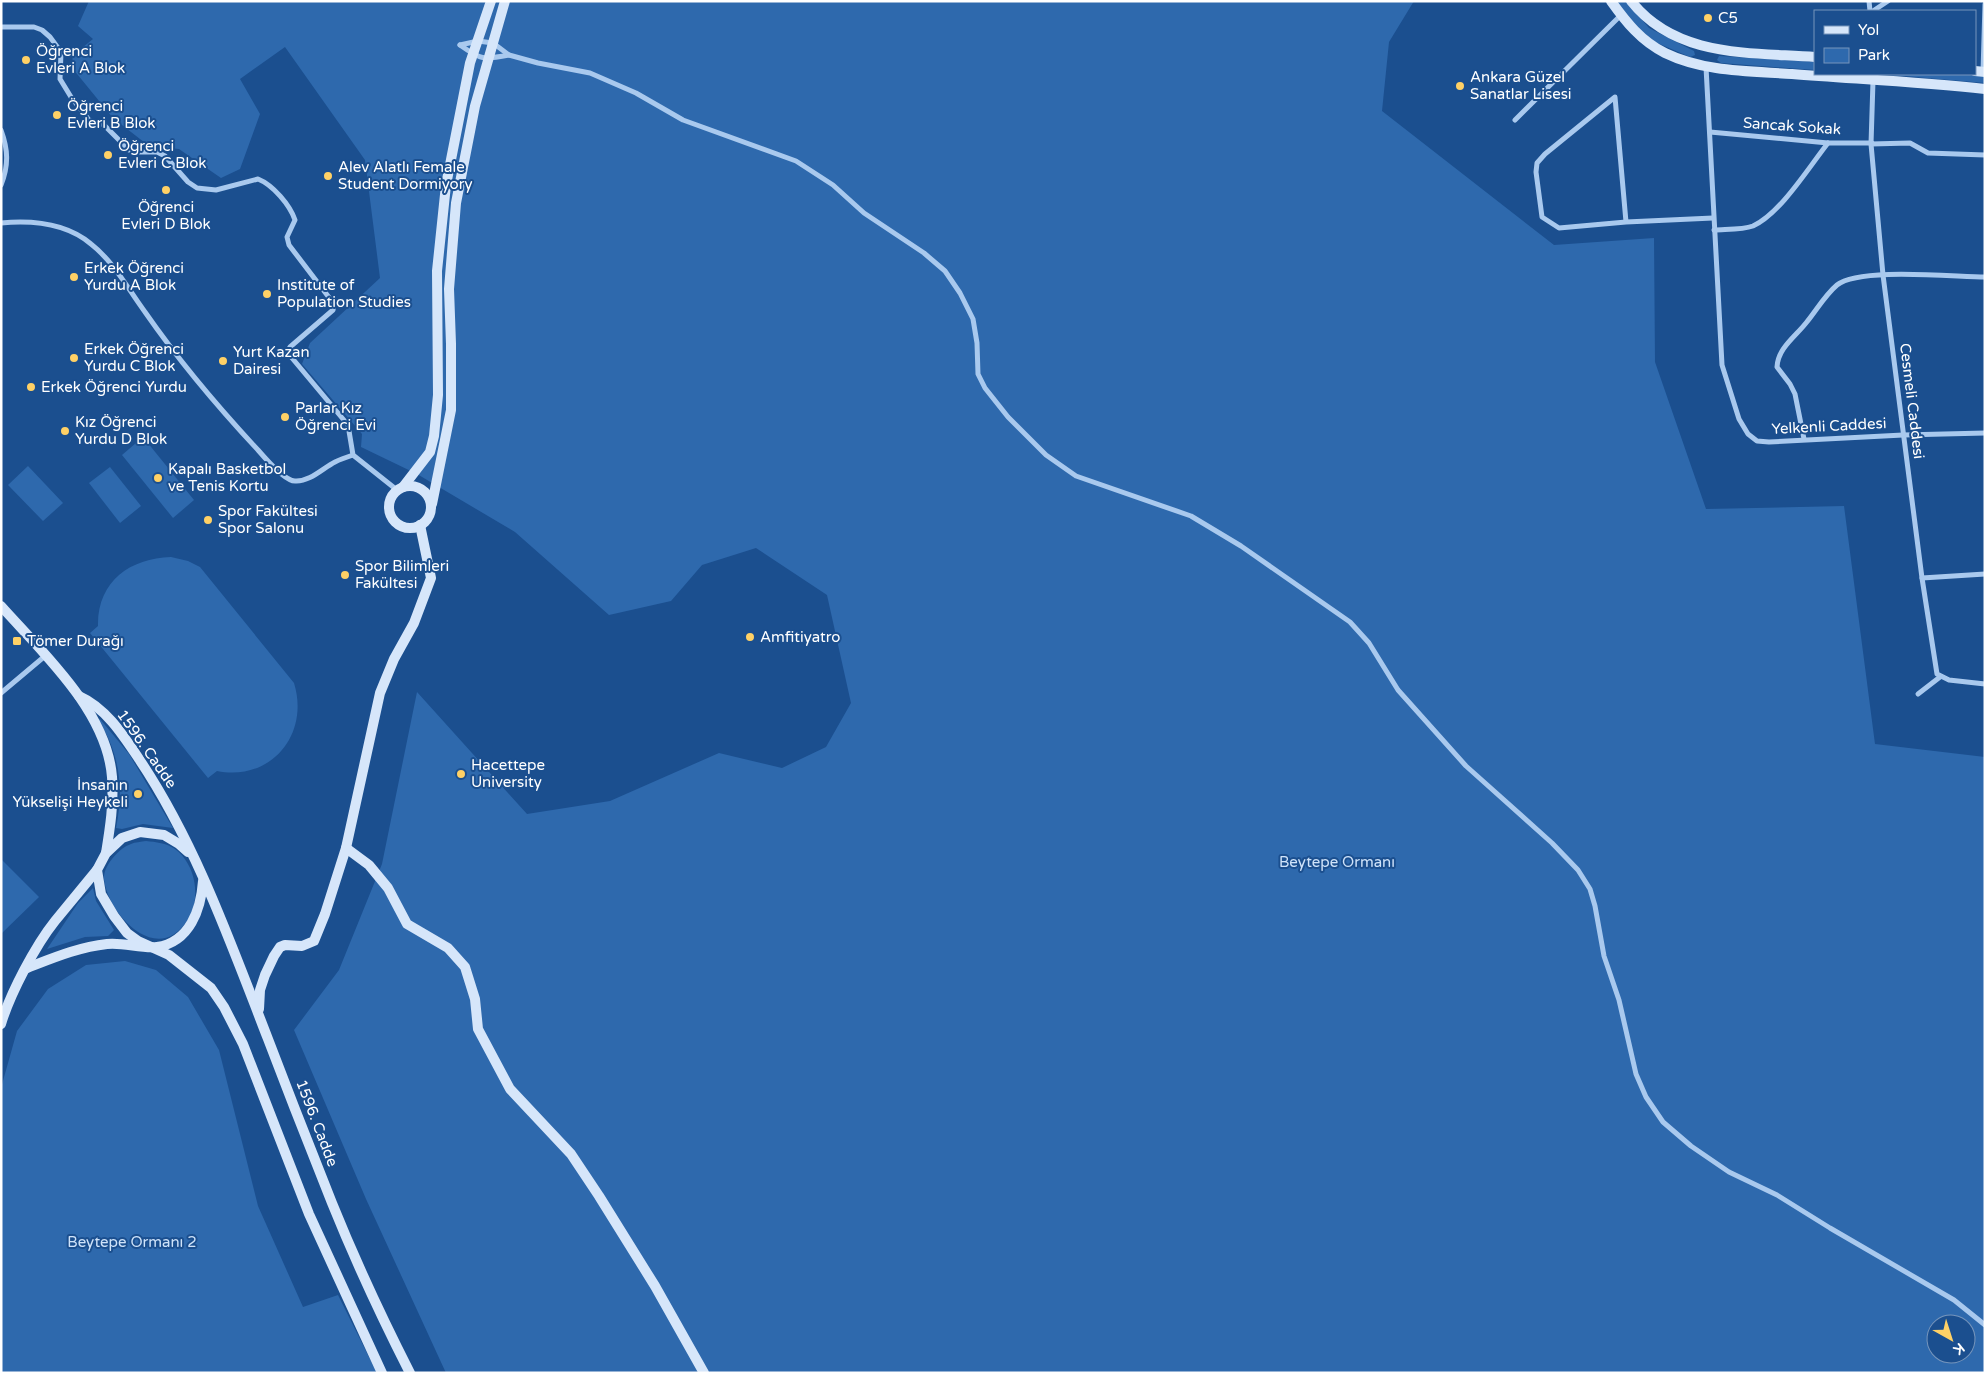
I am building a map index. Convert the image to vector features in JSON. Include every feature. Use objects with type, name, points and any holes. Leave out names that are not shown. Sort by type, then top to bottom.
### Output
[{"type":"main road","points":[[491,1],[473,54],[446,185],[437,271],[438,385],[434,436],[430,452],[390,502],[391,515],[395,521],[407,528],[420,526],[430,515],[451,410],[449,289],[456,203],[475,106],[505,1]]},
{"type":"main road","points":[[1611,1],[1641,38],[1678,59],[1706,66],[1814,73]]},
{"type":"main road","points":[[1631,1],[1648,19],[1664,31],[1692,44],[1710,48],[1814,57]]},
{"type":"main road","points":[[1706,66],[1710,48]]},
{"type":"main road","points":[[1843,75],[1985,89]]},
{"type":"main road","points":[[400,489],[410,486],[423,490],[428,494],[432,504]]},
{"type":"main road","points":[[259,1015],[260,990],[274,956],[280,947],[302,946],[314,941],[325,914],[346,848],[380,693],[394,660],[414,623],[431,578],[420,526]]},
{"type":"main road","name":"1596. Cadde","points":[[1,606],[79,696],[103,739],[112,775],[113,804],[106,853]]},
{"type":"main road","name":"1596. Cadde","points":[[79,696],[103,712],[119,729],[154,780],[193,856],[237,957],[333,1204],[410,1373]]},
{"type":"main road","name":"1596. Cadde","points":[[1,1024],[8,1004],[54,922],[97,870],[106,853],[122,838],[140,832],[149,832],[170,838],[193,856]]},
{"type":"main road","points":[[346,848],[369,865],[388,888],[407,924],[448,948],[465,967],[475,999],[478,1029],[510,1088],[571,1154],[600,1196],[655,1286],[704,1373]]},
{"type":"main road","points":[[97,870],[101,894],[127,933],[138,941],[155,947],[169,955],[211,988],[224,1007],[243,1044],[309,1214],[382,1373]]},
{"type":"main road","points":[[27,968],[86,947],[109,943],[155,947],[176,939],[191,926],[200,909],[204,880]]},
{"type":"street","points":[[1874,10],[1888,1]]},
{"type":"street","points":[[1981,72],[1985,4]]},
{"type":"street","points":[[1515,120],[1621,15]]},
{"type":"street","points":[[1,27],[34,27],[50,37],[61,52],[60,79],[71,97],[89,120],[104,125],[129,150],[157,152],[165,156],[188,182],[197,188],[216,190],[258,179],[271,187],[293,214],[295,220],[287,237],[289,245],[334,304],[333,310],[290,347],[287,352],[348,424],[353,455],[400,489]]},
{"type":"street","points":[[509,55],[488,60],[473,54],[460,45],[478,41],[493,44],[509,55],[538,63],[590,73],[636,93],[683,120],[796,161],[833,185],[864,213],[924,253],[945,272],[960,293],[972,319],[977,343],[978,374],[985,388],[1008,417],[1046,455],[1076,476],[1192,516],[1240,546],[1350,622],[1369,643],[1398,690],[1461,760],[1552,843],[1578,870],[1590,889],[1595,906],[1604,956],[1626,1024],[1636,1074],[1646,1097],[1663,1122],[1691,1146],[1729,1172],[1777,1195],[1809,1216],[1954,1300],[1985,1325]]},
{"type":"street","name":"Yelkenli Caddesi","points":[[1706,66],[1722,365],[1740,419],[1748,434],[1757,440],[1769,442],[1804,439],[1985,433]]},
{"type":"street","name":"Cesmeli Caddesi","points":[[1873,77],[1871,144],[1883,275],[1922,578],[1936,674],[1940,677]]},
{"type":"street","points":[[1626,222],[1615,97],[1545,154],[1538,162],[1536,172],[1542,217],[1551,225],[1559,228],[1626,222],[1713,218]]},
{"type":"street","points":[[1,130],[7,146],[7,170],[1,184]]},
{"type":"street","name":"Sancak Sokak","points":[[1710,132],[1828,143],[1910,143],[1928,153],[1985,155]]},
{"type":"street","points":[[1714,230],[1751,226],[1767,217],[1828,143]]},
{"type":"street","points":[[1,223],[17,221],[49,224],[71,232],[91,244],[123,279],[144,312],[211,399],[264,457],[289,479],[295,481],[308,478],[336,462],[353,455]]},
{"type":"street","points":[[1804,439],[1795,394],[1777,367],[1777,360],[1786,346],[1838,284],[1850,279],[1883,275],[1985,277]]},
{"type":"street","points":[[1922,578],[1985,574]]},
{"type":"street","points":[[1,693],[45,656]]},
{"type":"street","points":[[1918,694],[1940,677],[1949,680],[1985,684]]},
{"type":"green space","name":"Beytepe Ormanı","points":[[89,1],[1414,1],[1389,42],[1382,111],[1554,245],[1654,238],[1655,362],[1706,509],[1844,506],[1875,744],[1985,757],[1985,1373],[446,1373],[366,1199],[294,1030],[339,970],[382,864],[417,692],[527,814],[610,801],[719,753],[782,768],[826,747],[851,703],[827,595],[756,548],[702,565],[671,601],[609,615],[515,532],[417,474],[361,447],[362,434],[302,364],[310,343],[380,278],[365,160],[285,47],[240,79],[260,114],[240,169],[221,178],[179,149],[149,146],[113,118],[73,69],[72,47],[77,52],[93,39],[78,26]]},
{"type":"green space","points":[[1616,1],[1626,1],[1649,28],[1694,51],[1695,55],[1690,57],[1655,42],[1640,31]]},
{"type":"green space","points":[[1719,56],[1814,62],[1814,70],[1721,63],[1717,60]]},
{"type":"green space","points":[[1892,75],[1985,76],[1985,83]]},
{"type":"green space","name":"Kapalı Basketbol ve Tenis Kortu","points":[[143,437],[194,500],[173,518],[122,455]]},
{"type":"green space","points":[[28,466],[63,503],[43,521],[8,485]]},
{"type":"green space","points":[[110,467],[141,506],[120,523],[89,483]]},
{"type":"green space","points":[[171,557],[188,561],[200,567],[294,683],[298,702],[296,720],[291,736],[282,750],[269,761],[254,769],[236,772],[217,771],[208,778],[90,633],[98,626],[99,610],[103,597],[119,575],[142,562],[156,558]]},
{"type":"green space","points":[[100,719],[129,754],[173,828],[143,824],[122,829],[116,828],[120,785],[115,758],[111,745],[98,720]]},
{"type":"green space","points":[[146,841],[165,844],[175,849],[188,864],[194,883],[194,903],[187,921],[175,934],[162,938],[149,937],[136,930],[124,920],[114,907],[107,893],[104,879],[109,863],[117,853],[126,846]]},
{"type":"green space","points":[[1,859],[39,897],[1,934]]},
{"type":"green space","points":[[93,888],[96,901],[114,930],[108,936],[85,937],[47,949],[78,903]]},
{"type":"green space","name":"Beytepe Ormanı 2","points":[[125,961],[156,970],[188,997],[219,1050],[258,1206],[303,1307],[338,1295],[377,1373],[1,1373],[1,1088],[17,1031],[48,989],[86,965]]},
{"type":"place","name":"C5","points":[[1708,18]]},
{"type":"place","name":"Öğrenci Evleri A Blok","points":[[26,60]]},
{"type":"place","name":"Ankara Güzel Sanatlar Lisesi","points":[[1460,86]]},
{"type":"place","name":"Öğrenci Evleri B Blok","points":[[57,115]]},
{"type":"place","name":"Öğrenci Evleri C Blok","points":[[108,155]]},
{"type":"place","name":"Alev Alatlı Female Student Dormiyory","points":[[328,176]]},
{"type":"place","name":"Öğrenci Evleri D Blok","points":[[166,190]]},
{"type":"place","name":"Erkek Öğrenci Yurdu A Blok","points":[[74,277]]},
{"type":"place","name":"Institute of Population Studies","points":[[267,294]]},
{"type":"place","name":"Erkek Öğrenci Yurdu C Blok","points":[[74,358]]},
{"type":"place","name":"Yurt Kazan Dairesi","points":[[223,361]]},
{"type":"place","name":"Erkek Öğrenci Yurdu","points":[[31,387]]},
{"type":"place","name":"Parlar Kız Öğrenci Evi","points":[[285,417]]},
{"type":"place","name":"Kız Öğrenci Yurdu D Blok","points":[[65,431]]},
{"type":"place","name":"Kapalı Basketbol ve Tenis Kortu","points":[[158,478]]},
{"type":"place","name":"Spor Fakültesi Spor Salonu","points":[[208,520]]},
{"type":"place","name":"Spor Bilimleri Fakültesi","points":[[345,575]]},
{"type":"place","name":"Amfitiyatro","points":[[750,637]]},
{"type":"place","name":"Tömer Durağı","points":[[17,641]]},
{"type":"place","name":"Hacettepe University","points":[[461,774]]},
{"type":"place","name":"İnsanın Yükselişi Heykeli","points":[[138,794]]}]
